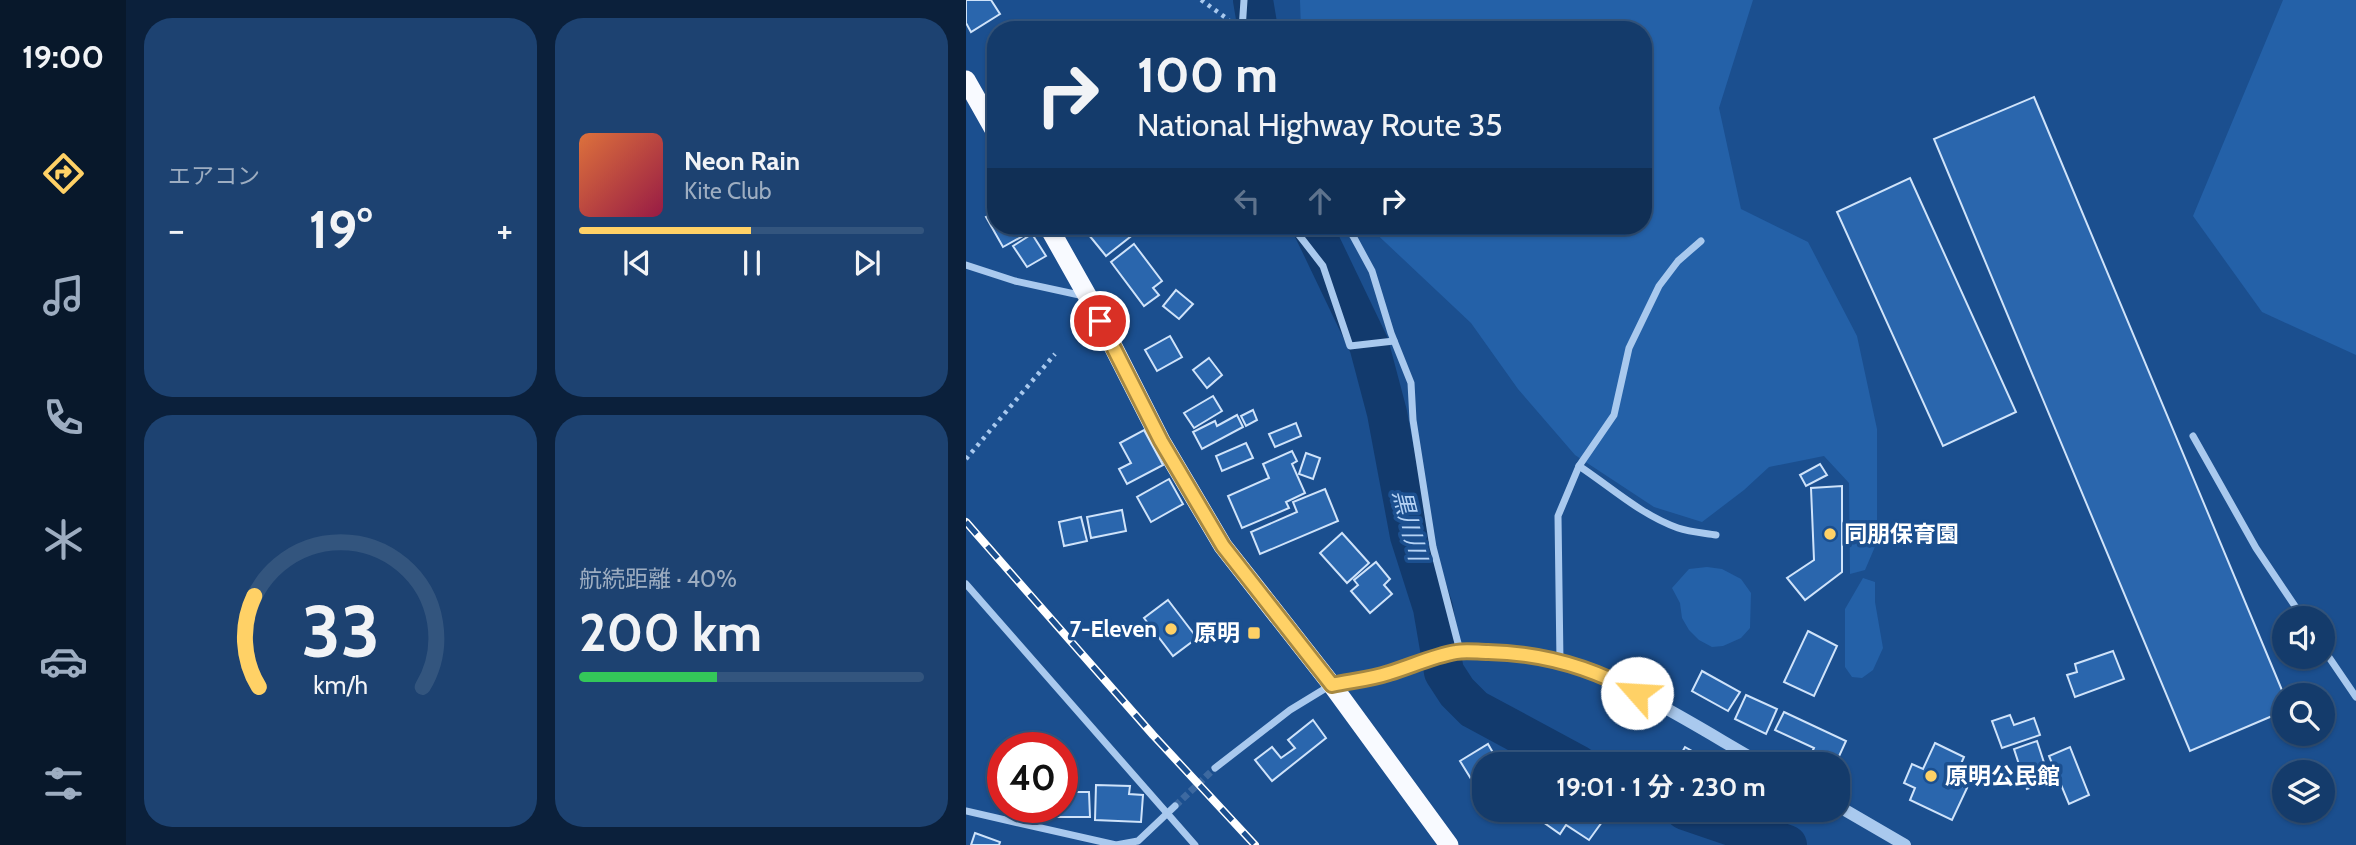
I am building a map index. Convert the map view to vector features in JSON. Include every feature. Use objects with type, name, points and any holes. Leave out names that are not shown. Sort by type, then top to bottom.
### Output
[{"type":"highway","points":[[966,80],[987,117]]},
{"type":"highway","points":[[1053,235],[1088,296],[1161,441],[1223,546],[1332,685],[1449,845]]},
{"type":"street","points":[[1243,21],[1244,0]]},
{"type":"street","points":[[1299,235],[1323,266],[1350,346],[1394,341]]},
{"type":"street","points":[[1352,235],[1372,271],[1394,341],[1411,383],[1413,420],[1433,547],[1460,651]]},
{"type":"street","points":[[1560,662],[1558,516],[1579,466],[1614,415],[1629,348],[1659,286],[1678,261],[1701,241]]},
{"type":"street","points":[[966,265],[1015,281],[1088,296]]},
{"type":"street","points":[[2193,436],[2256,548],[2295,606]]},
{"type":"street","points":[[1579,466],[1612,487],[1637,508],[1679,528],[1716,535]]},
{"type":"street","points":[[966,584],[1195,845]]},
{"type":"street","points":[[1214,768],[1290,710],[1332,685],[1388,673],[1436,656],[1460,651],[1521,653],[1560,662],[1616,681],[1741,752]]},
{"type":"street","points":[[2335,665],[2356,696]]},
{"type":"street","points":[[966,811],[1116,845],[1138,841],[1175,806]]},
{"type":"street","points":[[1850,813],[1905,845]]},
{"type":"path","points":[[1201,0],[1231,21]]},
{"type":"path","points":[[966,459],[1055,354]]},
{"type":"shaded area","points":[[1300,0],[1753,0],[1719,108],[1741,209],[1808,242],[1857,336],[1877,429],[1877,542],[1865,570],[1850,574],[1849,483],[1824,456],[1769,467],[1702,522],[1654,507],[1575,455],[1518,389],[1471,323],[1378,235],[1652,235],[1652,21],[1301,21]]},
{"type":"shaded area","points":[[2283,0],[2356,0],[2356,355],[2262,312],[2193,216]]},
{"type":"shaded area","points":[[1689,569],[1722,569],[1741,579],[1751,593],[1750,628],[1741,638],[1723,646],[1712,647],[1689,630],[1672,588]]},
{"type":"shaded area","points":[[1863,578],[1875,582],[1875,602],[1883,648],[1873,670],[1862,678],[1852,677],[1845,667],[1845,609]]},
{"type":"building","points":[[966,0],[991,0],[1000,14],[971,32],[966,23]]},
{"type":"building","points":[[2034,97],[2279,683],[2272,683],[2272,716],[2190,751],[1934,139]]},
{"type":"building","points":[[1910,178],[2016,412],[1943,446],[1837,212]]},
{"type":"building","points":[[996,235],[1025,235],[1003,247]]},
{"type":"building","points":[[1033,235],[1046,256],[1027,267],[1013,246]]},
{"type":"building","points":[[1089,235],[1133,235],[1106,256]]},
{"type":"building","points":[[1134,244],[1162,281],[1153,288],[1159,295],[1144,306],[1111,262]]},
{"type":"building","points":[[1176,290],[1193,304],[1179,319],[1163,306]]},
{"type":"building","points":[[1170,336],[1182,357],[1157,371],[1145,350]]},
{"type":"building","points":[[1209,358],[1222,375],[1207,388],[1193,370]]},
{"type":"building","points":[[1213,396],[1222,411],[1194,428],[1184,413]]},
{"type":"building","points":[[1253,410],[1257,420],[1246,426],[1241,416]]},
{"type":"building","points":[[1237,415],[1243,427],[1202,449],[1193,432],[1215,421],[1217,426]]},
{"type":"building","points":[[1296,423],[1301,436],[1275,447],[1269,434]]},
{"type":"building","points":[[1144,430],[1163,465],[1127,484],[1119,469],[1131,463],[1120,443]]},
{"type":"building","points":[[1246,443],[1253,458],[1222,471],[1216,456]]},
{"type":"building","points":[[1292,451],[1297,461],[1292,464],[1305,493],[1286,502],[1289,508],[1242,528],[1228,496],[1269,478],[1263,464]]},
{"type":"building","points":[[1306,453],[1320,458],[1313,479],[1299,474]]},
{"type":"building","name":"同朋保育園","points":[[1820,464],[1827,475],[1806,486],[1800,475]]},
{"type":"building","points":[[1169,479],[1183,504],[1151,522],[1137,497]]},
{"type":"building","name":"同朋保育園","points":[[1842,486],[1842,572],[1805,600],[1787,578],[1814,560],[1811,488]]},
{"type":"building","points":[[1325,489],[1338,521],[1260,554],[1251,532],[1297,512],[1293,502]]},
{"type":"building","points":[[1122,510],[1126,531],[1091,538],[1087,517]]},
{"type":"building","points":[[1081,517],[1087,541],[1064,546],[1059,522]]},
{"type":"building","points":[[1342,533],[1369,563],[1347,583],[1320,553]]},
{"type":"building","points":[[1376,562],[1390,579],[1384,585],[1392,594],[1370,613],[1351,591],[1358,585],[1354,580]]},
{"type":"building","points":[[1168,600],[1197,638],[1173,656],[1144,618]]},
{"type":"building","points":[[1808,631],[1837,646],[1814,696],[1784,682]]},
{"type":"building","points":[[2113,651],[2124,679],[2075,697],[2067,675],[2077,672],[2075,664]]},
{"type":"building","points":[[1702,671],[1740,692],[1728,711],[1692,691]]},
{"type":"building","points":[[1746,695],[1777,709],[1766,734],[1735,719]]},
{"type":"building","points":[[1784,712],[1846,741],[1841,752],[1812,752],[1814,748],[1775,730]]},
{"type":"building","points":[[2010,715],[2014,725],[2034,718],[2040,735],[2002,748],[1992,721]]},
{"type":"building","points":[[1313,720],[1326,738],[1272,781],[1255,760],[1272,747],[1281,758],[1295,748],[1288,740]]},
{"type":"building","points":[[2037,741],[2050,781],[2027,789],[2014,749]]},
{"type":"building","name":"原明公民館","points":[[1935,743],[1964,757],[1953,782],[1967,788],[1952,820],[1910,800],[1915,788],[1904,783],[1912,764],[1923,769]]},
{"type":"building","points":[[1488,744],[1493,752],[1475,752]]},
{"type":"building","points":[[2070,747],[2089,795],[2069,804],[2049,756]]},
{"type":"building","points":[[1472,754],[1472,780],[1460,761]]},
{"type":"building","points":[[1096,785],[1130,786],[1129,794],[1143,795],[1141,822],[1095,820]]},
{"type":"building","points":[[1078,792],[1089,792],[1090,817],[1078,817]]},
{"type":"building","points":[[1543,822],[1602,822],[1589,840],[1566,825],[1560,834]]},
{"type":"building","points":[[975,833],[1000,842],[999,845],[971,845]]},
{"type":"waterway","name":"黒川川","points":[[1253,0],[1256,21]]},
{"type":"waterway","name":"黒川川","points":[[1316,235],[1369,345],[1387,413],[1410,536],[1433,608],[1444,672],[1457,692],[1474,709],[1554,752]]},
{"type":"waterway","name":"黒川川","points":[[1720,822],[1787,845]]},
{"type":"tunnel","points":[[1175,806],[1215,768]]},
{"type":"railway","points":[[966,522],[1153,735],[1255,845]]},
{"type":"place","name":"同朋保育園","points":[[1830,534]]},
{"type":"place","name":"7-Eleven","points":[[1171,629]]},
{"type":"place","name":"原明","points":[[1254,633]]},
{"type":"place","name":"原明公民館","points":[[1931,776]]},
{"type":"route","points":[[1100,321],[1161,441],[1223,546],[1332,685],[1388,673],[1436,656],[1460,651],[1500,652],[1521,653],[1572,665],[1616,681],[1637,693]]}]
